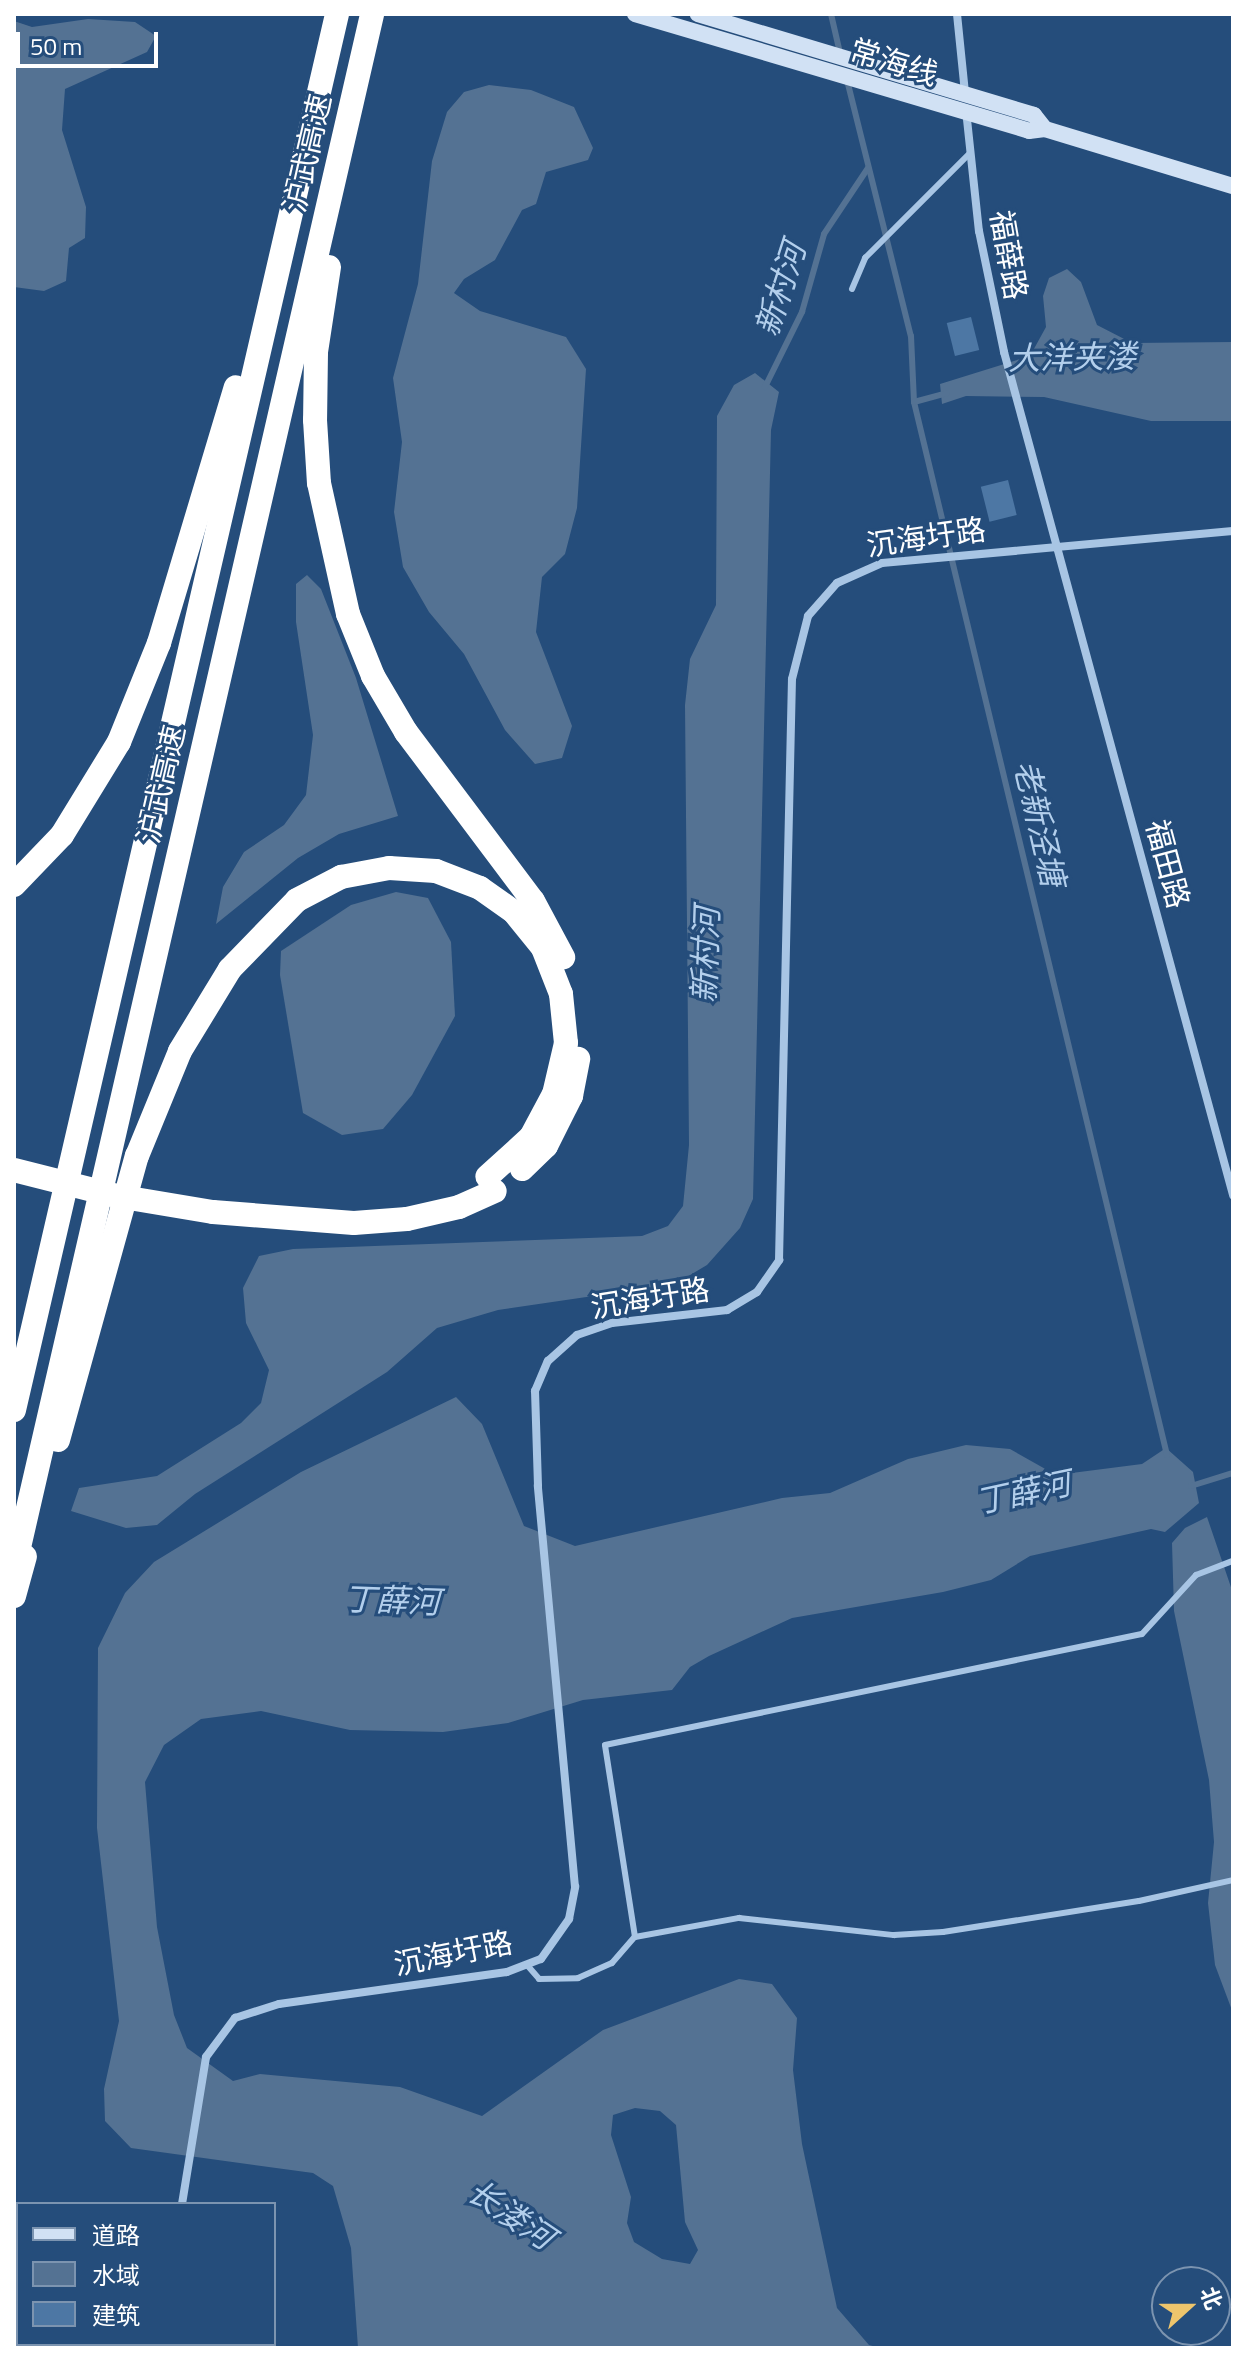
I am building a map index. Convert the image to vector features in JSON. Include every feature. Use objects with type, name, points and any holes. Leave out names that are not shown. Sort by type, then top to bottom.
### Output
[{"type":"highway","name":"沪武高速","points":[[14,1410],[337,14]]},
{"type":"highway","name":"沪武高速","points":[[14,1569],[372,14]]},
{"type":"highway","points":[[14,1170],[213,1212],[354,1223],[407,1219],[459,1207],[546,1146],[571,1096],[581,1042],[576,989],[533,901],[406,732],[373,676],[348,614],[319,483],[316,352],[325,287],[388,14]]},
{"type":"highway","points":[[14,885],[62,835],[94,790],[140,694],[176,593],[309,136]]},
{"type":"highway","points":[[14,1155],[215,1198],[354,1209],[406,1206],[491,1184],[531,1137],[554,1094],[566,1043],[561,994],[543,948],[503,904],[480,888],[436,871],[389,868],[341,877],[297,900],[230,969],[180,1051],[148,1130],[14,1596]]},
{"type":"main road","name":"常海线","points":[[635,14],[1029,131],[1045,129],[1233,186]]},
{"type":"main road","name":"常海线","points":[[698,14],[1034,115],[1045,129]]},
{"type":"street","name":"福薛路","points":[[957,14],[979,231],[1004,352],[1056,545]]},
{"type":"street","name":"沉海圩路","points":[[182,2202],[203,2071],[213,2043],[235,2018],[248,2012],[527,1965],[552,1948],[574,1902],[538,1486],[535,1391],[540,1375],[560,1348],[594,1327],[727,1310],[757,1292],[779,1260],[795,652],[808,616],[837,583],[882,563],[931,556],[1233,531]]},
{"type":"street","name":"福田路","points":[[1056,545],[1233,1195]]},
{"type":"lane","points":[[852,289],[865,258],[970,153]]},
{"type":"lane","points":[[635,1937],[605,1745],[1142,1634],[1196,1575],[1233,1561]]},
{"type":"lane","points":[[527,1965],[539,1979],[578,1978],[612,1963],[635,1937],[739,1918],[894,1935],[943,1932],[1139,1901],[1233,1880]]},
{"type":"water","points":[[88,19],[135,22],[156,36],[147,52],[65,89],[62,130],[86,207],[85,238],[69,248],[66,281],[44,291],[14,287],[14,21],[32,27]]},
{"type":"water","points":[[489,85],[531,90],[574,107],[593,148],[588,160],[546,172],[536,204],[522,210],[495,260],[464,279],[454,293],[480,311],[566,337],[586,369],[577,508],[565,554],[542,577],[536,632],[572,726],[562,758],[535,764],[505,730],[464,654],[429,612],[403,567],[394,512],[402,442],[393,378],[418,284],[432,161],[447,112],[464,92]]},
{"type":"water","points":[[1067,269],[1081,282],[1097,325],[1132,343],[1233,342],[1233,421],[1151,421],[1044,397],[966,396],[942,404],[940,384],[1030,356],[1046,327],[1043,296],[1049,278]]},
{"type":"water","points":[[755,373],[779,392],[771,430],[753,1199],[740,1228],[707,1265],[675,1284],[498,1310],[437,1328],[387,1372],[195,1494],[157,1525],[126,1528],[71,1511],[79,1488],[157,1476],[241,1423],[261,1403],[269,1370],[246,1323],[243,1288],[259,1256],[293,1249],[642,1236],[668,1226],[683,1206],[689,1145],[685,705],[690,659],[716,605],[717,416],[734,385]]},
{"type":"water","points":[[307,575],[321,589],[356,678],[398,816],[339,834],[298,858],[216,924],[223,887],[244,852],[284,825],[306,795],[313,735],[296,622],[296,584]]},
{"type":"water","points":[[396,892],[428,898],[451,942],[455,1016],[412,1095],[383,1129],[342,1135],[303,1113],[280,975],[281,951],[351,905]]},
{"type":"water","name":"长溇河","points":[[456,1397],[482,1424],[524,1526],[575,1546],[782,1498],[830,1493],[908,1459],[966,1445],[1010,1449],[1056,1475],[1142,1464],[1166,1448],[1193,1472],[1199,1503],[1165,1532],[1151,1529],[1030,1556],[991,1580],[943,1592],[792,1618],[690,1667],[672,1690],[583,1700],[508,1723],[443,1732],[350,1730],[261,1711],[201,1719],[164,1745],[145,1782],[157,1927],[174,2015],[187,2048],[233,2081],[260,2074],[400,2087],[482,2116],[603,2030],[739,1979],[772,1984],[797,2018],[793,2070],[802,2144],[837,2308],[869,2345],[880,2348],[358,2348],[351,2248],[333,2186],[313,2173],[131,2148],[105,2121],[104,2089],[119,2021],[97,1828],[98,1648],[125,1593],[154,1562],[301,1472]],"holes":[[[635,2108],[660,2111],[676,2125],[685,2222],[698,2250],[690,2264],[662,2259],[634,2242],[627,2223],[631,2197],[611,2135],[613,2115]]]},
{"type":"water","points":[[1207,1517],[1233,1593],[1233,2013],[1215,1965],[1208,1903],[1214,1842],[1209,1780],[1174,1611],[1172,1543],[1185,1528]]},
{"type":"building","points":[[971,317],[979,350],[955,356],[947,323]]},
{"type":"building","points":[[1008,480],[1017,515],[990,522],[981,487]]},
{"type":"waterway","points":[[831,14],[840,53]]},
{"type":"waterway","name":"老新泾塘","points":[[847,80],[911,336],[914,402],[1167,1455]]},
{"type":"waterway","name":"新村河","points":[[765,387],[802,312],[824,234],[868,168]]},
{"type":"waterway","name":"大洋夹溇","points":[[914,402],[947,393]]},
{"type":"waterway","name":"丁薛河","points":[[1191,1486],[1233,1473]]}]
